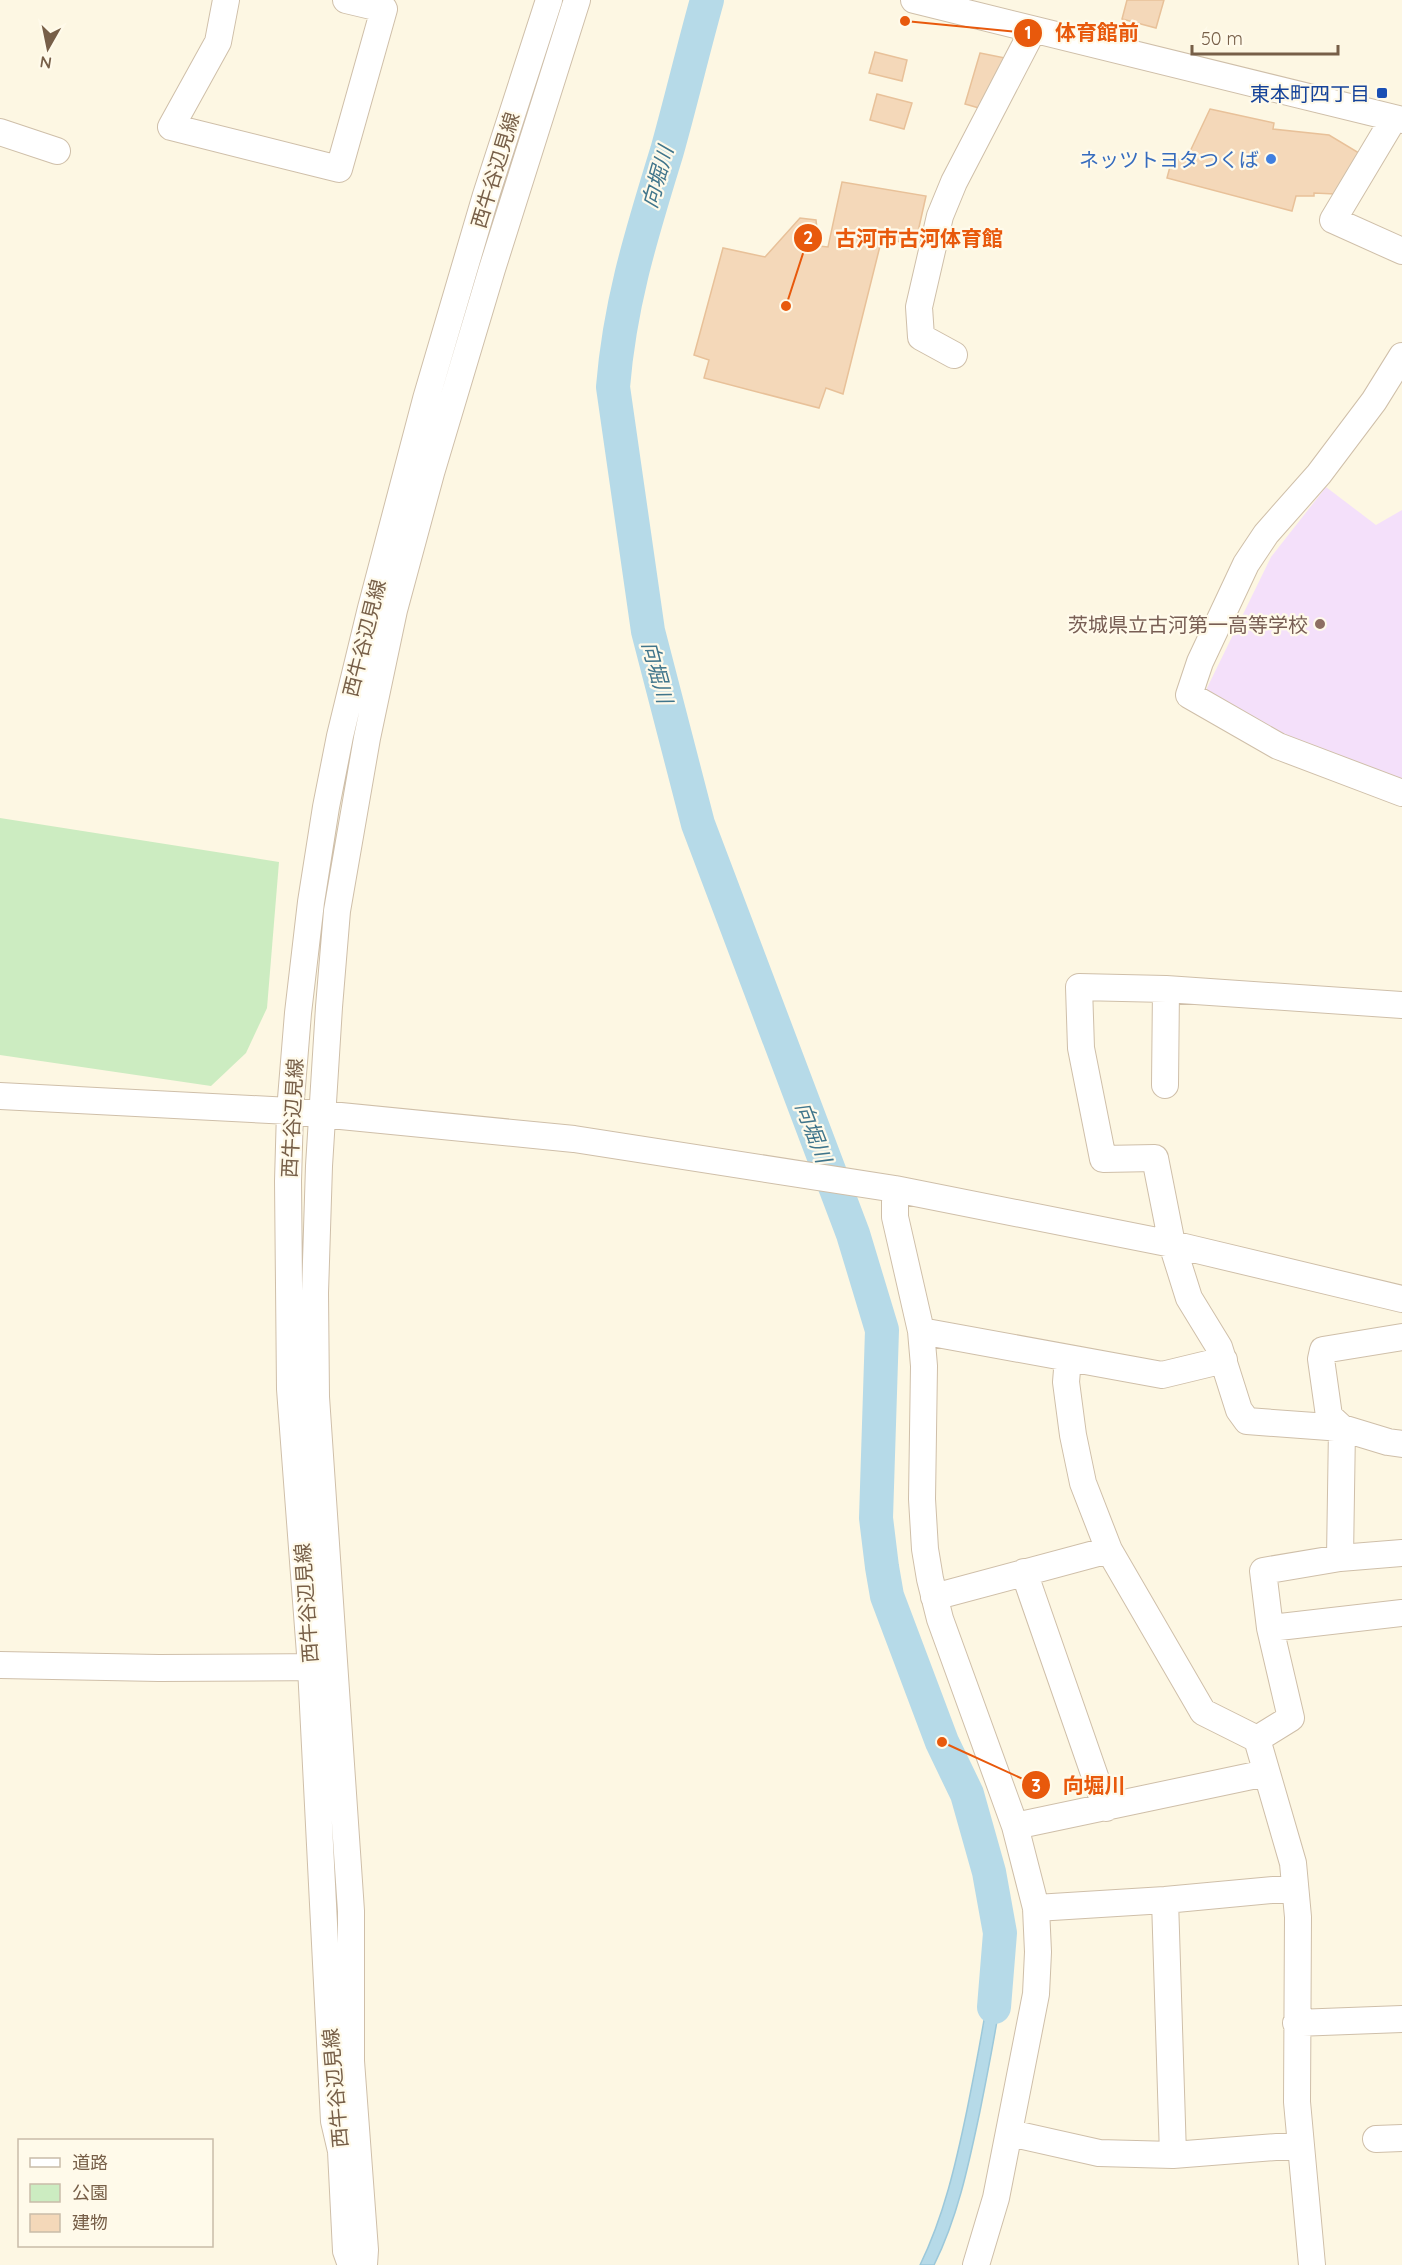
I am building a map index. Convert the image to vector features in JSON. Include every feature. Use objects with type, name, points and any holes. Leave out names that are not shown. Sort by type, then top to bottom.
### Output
[{"type":"street","points":[[226,0],[218,42],[171,127],[339,169],[384,9],[346,0]]},
{"type":"street","name":"西牛谷辺見線","points":[[364,2265],[365,2250],[351,2061],[351,1911],[290,1389],[288,1181],[290,1111],[298,1013],[311,902],[340,736],[426,399],[486,195],[549,0]]},
{"type":"street","name":"西牛谷辺見線","points":[[351,2265],[346,2251],[341,2151],[334,2121],[316,1397],[315,1293],[322,1114],[337,911],[367,738],[394,610],[431,472],[488,280],[577,0]]},
{"type":"street","points":[[914,0],[1398,119],[1333,220],[1402,251]]},
{"type":"street","points":[[954,355],[921,337],[919,321],[919,307],[940,216],[954,182],[1033,30]]},
{"type":"street","points":[[0,132],[57,151]]},
{"type":"street","points":[[1402,356],[1374,401],[1319,474],[1266,534],[1246,564],[1200,662],[1189,695],[1278,746],[1402,793]]},
{"type":"street","points":[[1402,1005],[1166,988],[1079,987],[1081,1048],[1103,1159],[1155,1158],[1172,1244],[1189,1298],[1219,1347],[1239,1410],[1247,1421],[1342,1428],[1388,1443],[1402,1444]]},
{"type":"street","points":[[1164,1085],[1166,988]]},
{"type":"street","points":[[0,1096],[290,1111],[574,1139],[895,1189],[1172,1244],[1402,1299]]},
{"type":"street","points":[[895,1189],[895,1217],[921,1331],[924,1378],[922,1498],[925,1549],[934,1597],[1015,1826],[1036,1908],[1038,1952],[1036,1994],[996,2198],[976,2265]]},
{"type":"street","points":[[921,1331],[1162,1375],[1224,1360]]},
{"type":"street","points":[[1340,1557],[1342,1428],[1329,1416],[1321,1359],[1323,1350],[1402,1337]]},
{"type":"street","points":[[1068,1358],[1066,1382],[1073,1435],[1083,1483],[1108,1550],[1203,1712],[1257,1740],[1291,1854],[1298,1917],[1297,2102],[1312,2265]]},
{"type":"street","points":[[934,1597],[1108,1550]]},
{"type":"street","points":[[1257,1740],[1291,1719],[1270,1628],[1263,1571],[1340,1557],[1402,1553]]},
{"type":"street","points":[[1024,1572],[1106,1808]]},
{"type":"street","points":[[1270,1628],[1402,1613]]},
{"type":"street","points":[[0,1665],[159,1668],[322,1667]]},
{"type":"street","points":[[1015,1826],[1266,1773]]},
{"type":"street","points":[[1036,1908],[1165,1900],[1294,1888]]},
{"type":"street","points":[[1165,1900],[1173,2155]]},
{"type":"street","points":[[1296,2023],[1402,2019]]},
{"type":"street","points":[[1010,2133],[1099,2153],[1173,2155],[1301,2145]]},
{"type":"street","points":[[1376,2139],[1402,2138]]},
{"type":"shaded area","name":"茨城県立古河第一高等学校","points":[[1326,487],[1376,525],[1402,510],[1402,786],[1306,752],[1206,690],[1271,557]]},
{"type":"green space","points":[[0,818],[279,862],[267,1008],[246,1053],[211,1086],[0,1055]]},
{"type":"water","points":[[993,1960],[1006,1961],[991,2055],[967,2170],[950,2228],[934,2265],[920,2265],[943,2208],[958,2150],[988,1998]]},
{"type":"building","points":[[1127,0],[1164,0],[1156,28],[1122,19]]},
{"type":"building","points":[[875,52],[907,60],[902,81],[869,73]]},
{"type":"building","points":[[980,53],[1005,58],[979,108],[965,104]]},
{"type":"building","points":[[877,94],[912,103],[904,129],[870,120]]},
{"type":"building","name":"ネッツトヨタつくば","points":[[1210,109],[1274,123],[1273,129],[1329,135],[1359,153],[1335,194],[1314,193],[1314,196],[1296,196],[1292,211],[1167,178],[1172,159],[1186,160]]},
{"type":"building","points":[[842,182],[926,196],[915,245],[882,238],[843,394],[826,388],[819,408],[704,378],[709,360],[694,355],[723,248],[765,257],[800,218],[816,220],[819,246],[828,247]]},
{"type":"waterway","name":"向堀川","points":[[707,0],[633,268],[621,325],[613,387],[648,631],[698,824],[853,1234],[882,1330],[876,1518],[882,1567],[887,1596],[942,1742],[967,1794],[989,1872],[1000,1933],[994,2007]]},
{"type":"place","name":"体育館前","points":[[905,21]]},
{"type":"place","name":"東本町四丁目","points":[[1382,93]]},
{"type":"place","name":"ネッツトヨタつくば","points":[[1271,159]]},
{"type":"place","name":"古河市古河体育館","points":[[786,306]]},
{"type":"place","name":"茨城県立古河第一高等学校","points":[[1320,624]]},
{"type":"place","name":"向堀川","points":[[942,1742]]}]
